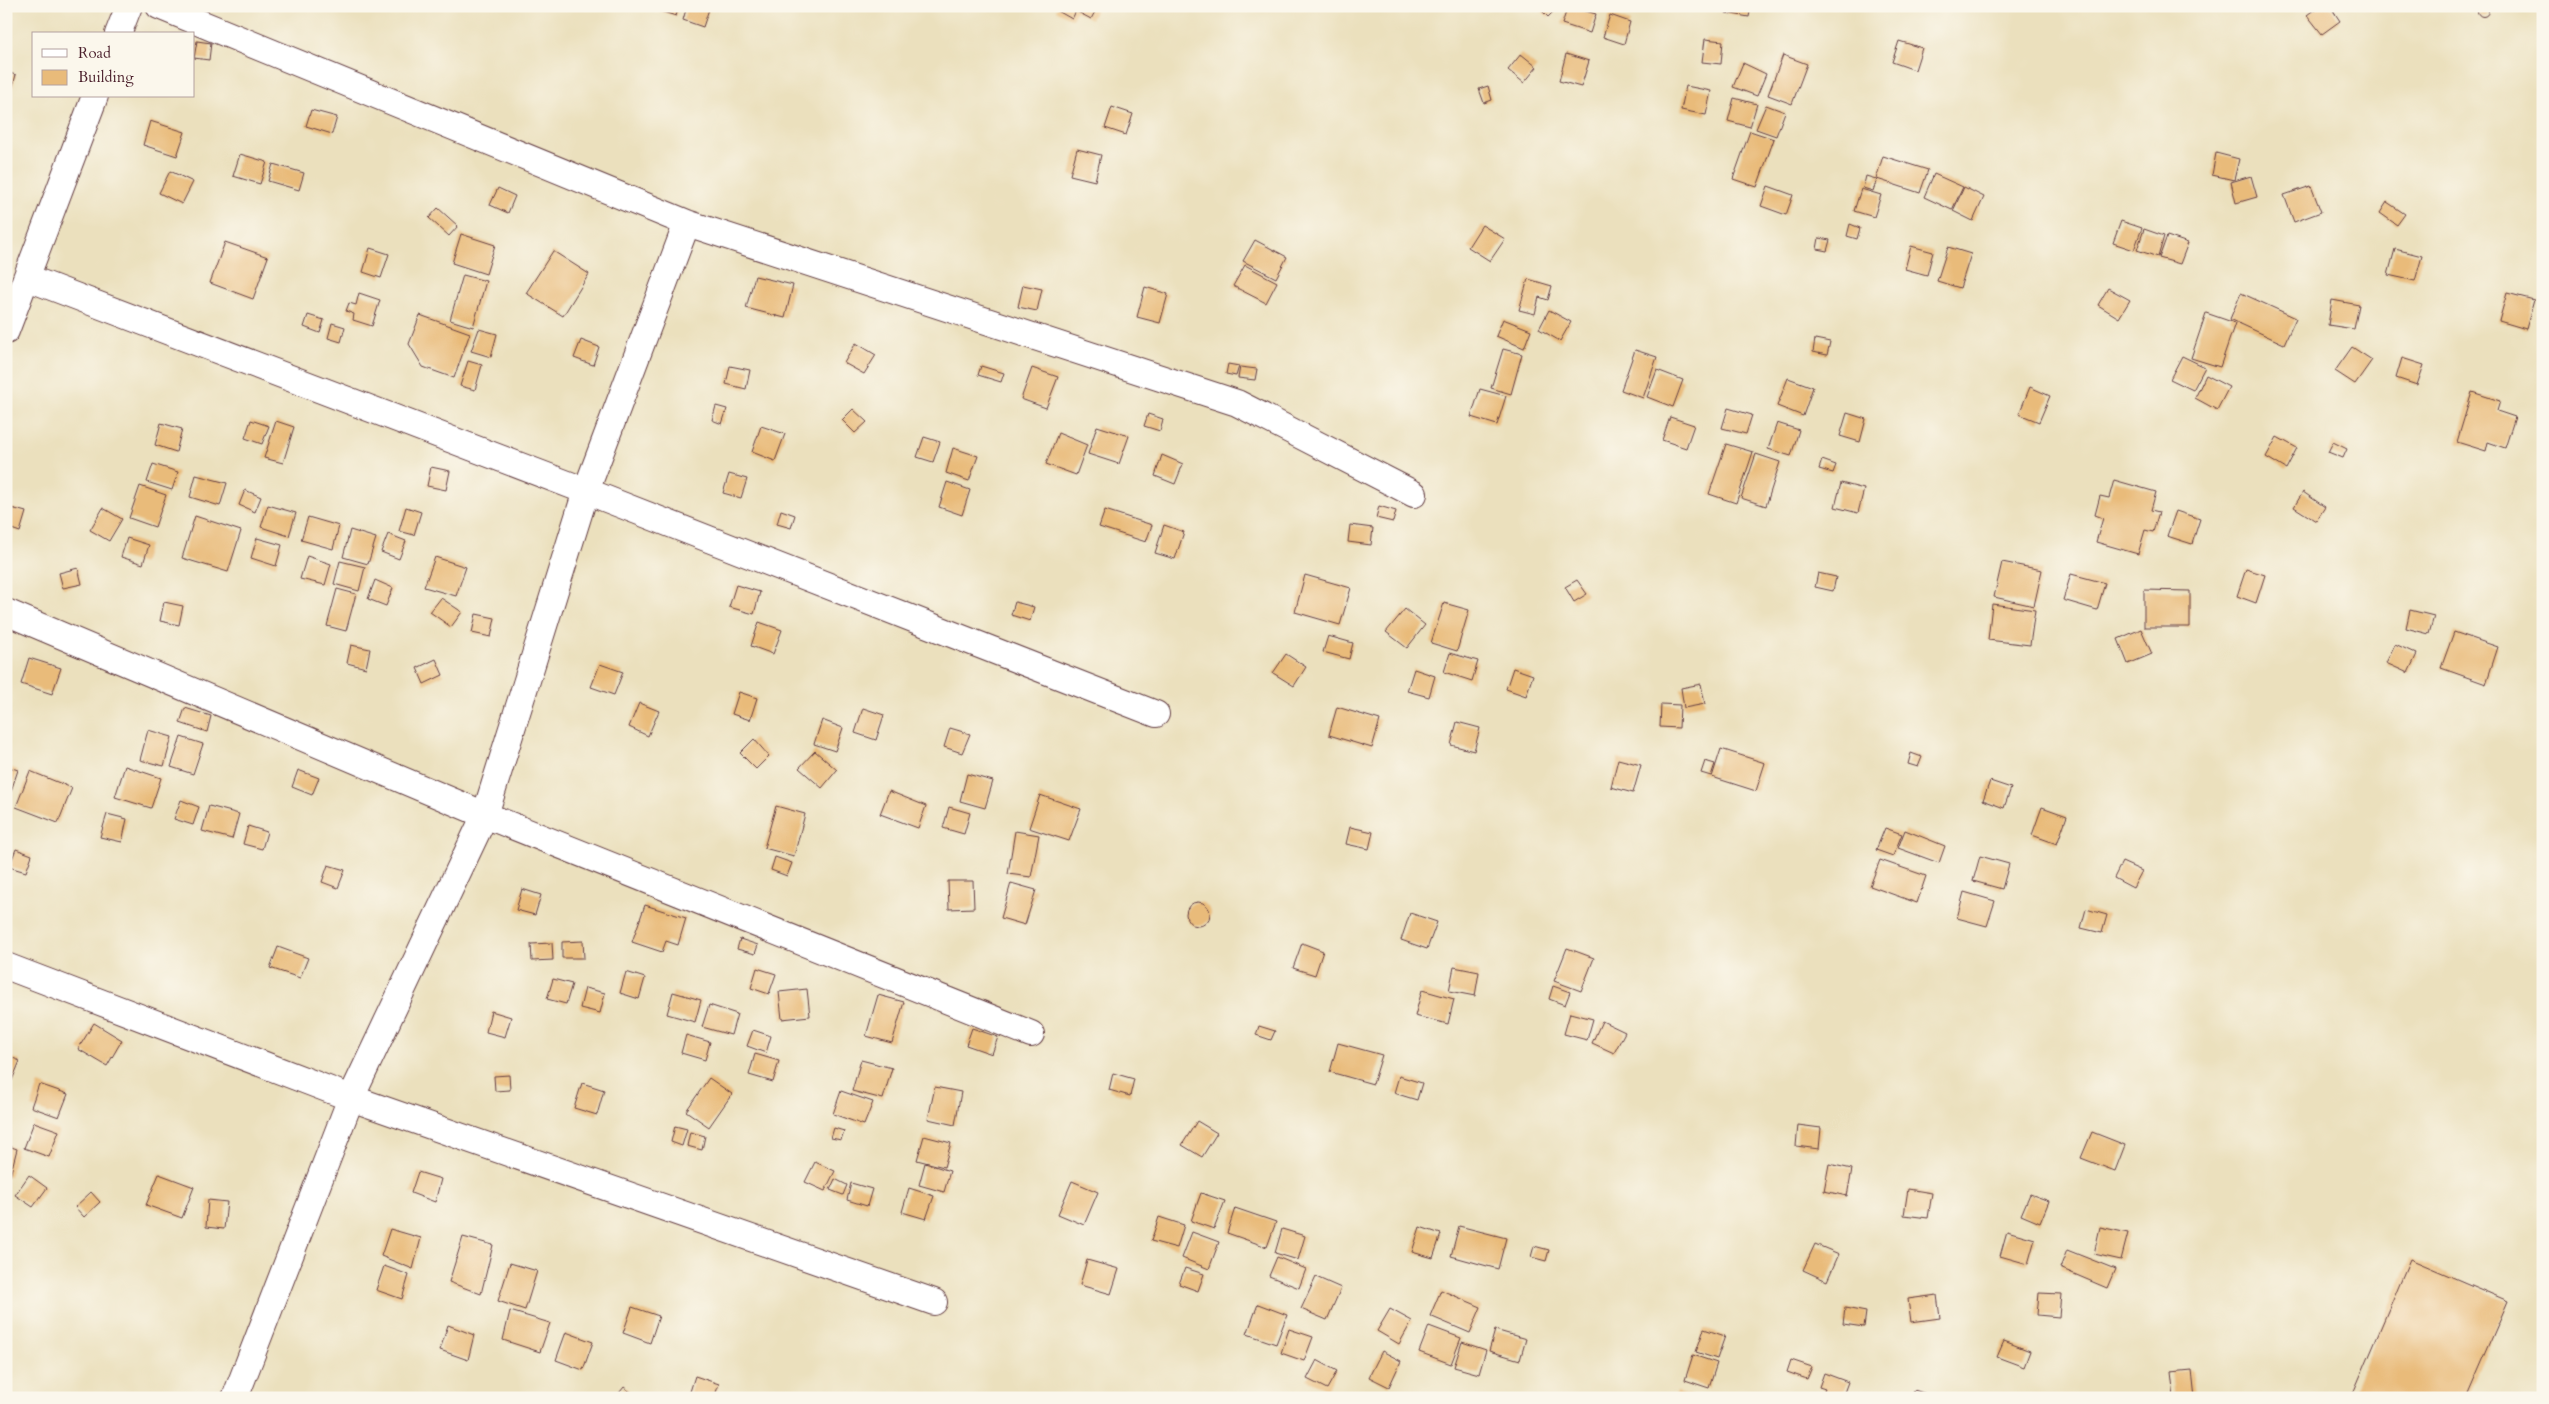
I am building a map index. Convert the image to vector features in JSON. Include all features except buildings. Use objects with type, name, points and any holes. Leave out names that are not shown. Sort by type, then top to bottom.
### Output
[{"type":"street","points":[[119,32],[128,6]]},
{"type":"street","points":[[159,6],[687,223],[1238,403],[1414,494]]},
{"type":"street","points":[[6,331],[28,278],[94,98]]},
{"type":"street","points":[[235,1398],[352,1098],[485,815],[586,492],[687,223]]},
{"type":"street","points":[[28,278],[586,492],[1156,714]]},
{"type":"street","points":[[6,612],[485,815],[1031,1034]]},
{"type":"street","points":[[6,966],[352,1098],[934,1302]]}]
